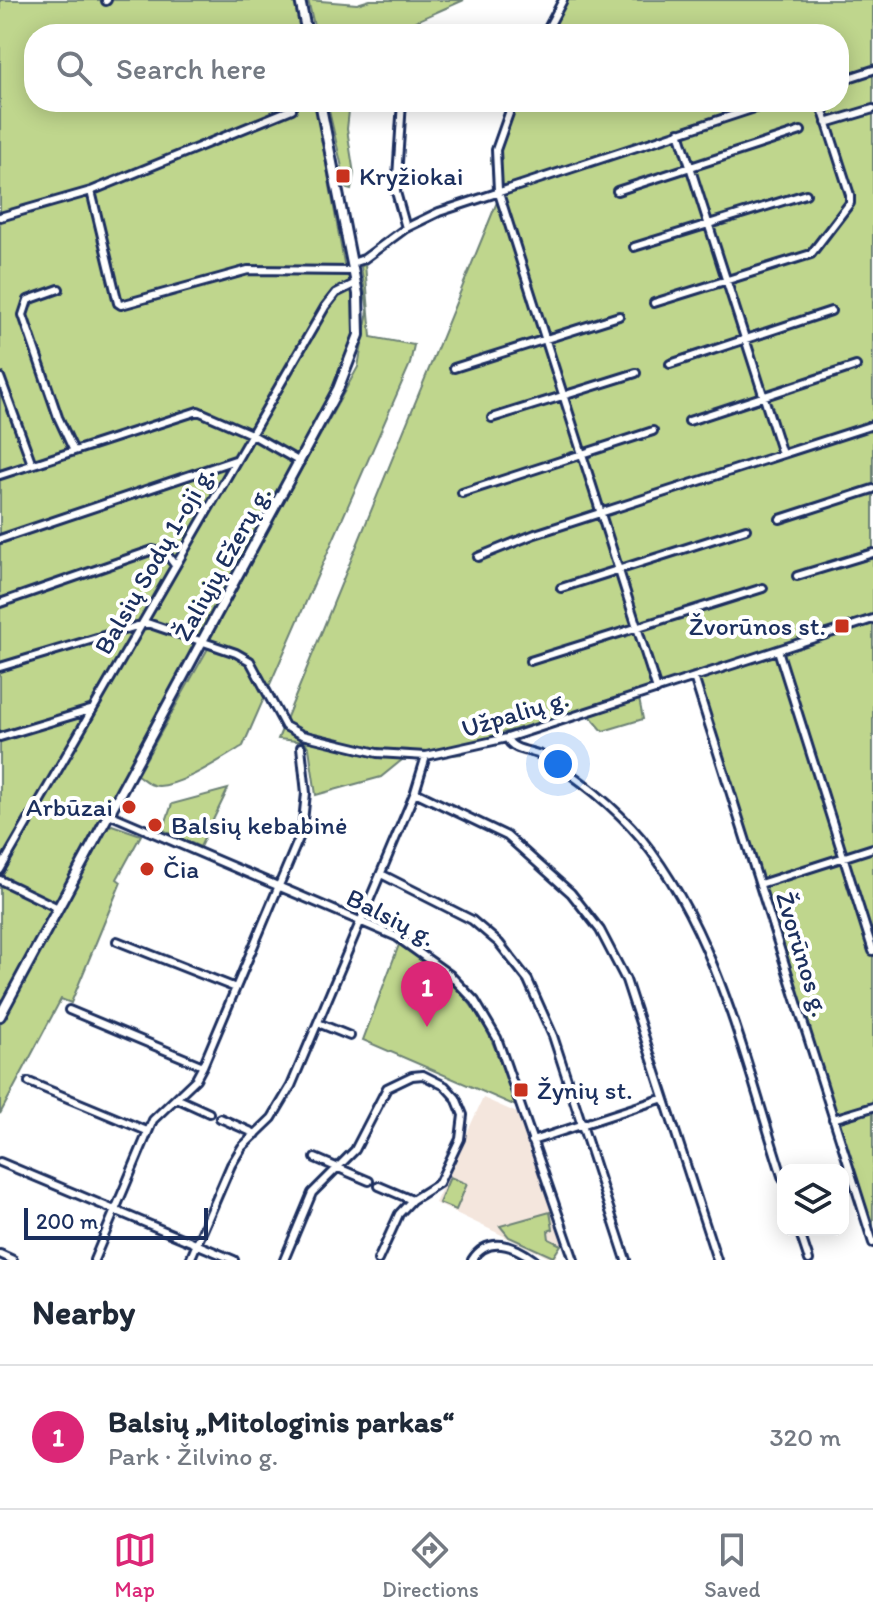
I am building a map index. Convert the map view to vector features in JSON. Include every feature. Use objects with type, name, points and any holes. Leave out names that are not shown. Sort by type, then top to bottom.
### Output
[{"type":"main road","points":[[300,0],[305,24]]},
{"type":"main road","name":"Žaliųjų Ežerų g.","points":[[0,1016],[300,462],[356,349],[360,323],[356,283],[322,112]]},
{"type":"street","points":[[550,24],[563,0]]},
{"type":"street","points":[[849,78],[873,70]]},
{"type":"street","points":[[826,123],[873,109]]},
{"type":"street","points":[[0,217],[91,191],[285,112]]},
{"type":"street","points":[[401,112],[396,192],[406,228]]},
{"type":"street","points":[[509,112],[496,150],[498,190],[657,690]]},
{"type":"street","points":[[91,191],[121,305],[248,270],[353,267],[406,228],[498,190],[742,112]]},
{"type":"street","points":[[654,303],[815,252],[850,203],[823,112]]},
{"type":"street","points":[[617,191],[801,131]]},
{"type":"street","points":[[679,132],[782,454]]},
{"type":"street","points":[[634,247],[806,194]]},
{"type":"street","name":"Balsių Sodų 1-oji g.","points":[[0,870],[325,307],[336,293],[356,283]]},
{"type":"street","points":[[59,289],[28,300],[23,315],[58,417],[73,449]]},
{"type":"street","points":[[670,364],[831,311]]},
{"type":"street","points":[[454,368],[619,316]]},
{"type":"street","points":[[689,421],[856,366]]},
{"type":"street","points":[[492,418],[636,373]]},
{"type":"street","points":[[0,377],[32,464]]},
{"type":"street","points":[[0,406],[10,402]]},
{"type":"street","points":[[0,475],[198,411],[251,434],[300,462]]},
{"type":"street","points":[[478,557],[599,513],[873,425]]},
{"type":"street","points":[[462,493],[653,431]]},
{"type":"street","points":[[0,539],[235,460]]},
{"type":"street","points":[[780,519],[873,489]]},
{"type":"street","points":[[561,588],[746,529]]},
{"type":"street","points":[[0,603],[153,550],[166,553],[174,564]]},
{"type":"street","points":[[797,576],[873,553]]},
{"type":"street","points":[[530,661],[763,588]]},
{"type":"street","name":"Užpalių g.","points":[[142,623],[250,661],[285,726],[302,735],[377,753],[426,756],[507,738],[873,619]]},
{"type":"street","points":[[0,667],[142,623]]},
{"type":"street","points":[[778,650],[873,951]]},
{"type":"street","name":"Žvorūnos g.","points":[[694,677],[873,1243]]},
{"type":"street","points":[[0,737],[90,710]]},
{"type":"street","points":[[507,738],[512,746],[542,756],[607,804],[626,821],[667,874],[708,955],[778,1164]]},
{"type":"street","points":[[94,1260],[153,1120],[196,1079],[203,1066],[280,887],[304,821],[301,747]]},
{"type":"street","points":[[190,1260],[231,1165],[281,1104],[381,874],[415,792],[426,756]]},
{"type":"street","points":[[415,792],[507,836],[539,863],[587,913],[626,980],[717,1260]]},
{"type":"street","name":"Balsių g.","points":[[109,814],[411,944],[450,975],[475,1001],[503,1054],[574,1260]]},
{"type":"street","points":[[760,884],[873,848]]},
{"type":"street","points":[[381,874],[472,920],[511,957],[528,980],[545,1017],[626,1260]]},
{"type":"street","points":[[0,880],[58,908]]},
{"type":"street","points":[[117,941],[236,988]]},
{"type":"street","points":[[69,1010],[203,1066]]},
{"type":"street","points":[[318,1023],[350,1036]]},
{"type":"street","points":[[284,1260],[312,1193],[360,1143],[387,1088],[412,1076],[435,1080],[456,1098],[463,1126],[453,1159],[439,1183],[412,1200],[394,1223],[378,1260]]},
{"type":"street","points":[[29,1082],[147,1131]]},
{"type":"street","points":[[176,1098],[209,1113]]},
{"type":"street","points":[[532,1141],[664,1098]]},
{"type":"street","points":[[833,1119],[873,1107]]},
{"type":"street","points":[[220,1118],[256,1134]]},
{"type":"street","points":[[315,1158],[369,1181]]},
{"type":"street","points":[[0,1162],[234,1260]]},
{"type":"street","points":[[379,1186],[412,1200]]},
{"type":"street","points":[[801,1236],[809,1260]]},
{"type":"street","points":[[472,1260],[479,1251],[494,1244],[511,1246],[534,1260]]},
{"type":"street","points":[[0,1254],[13,1260]]},
{"type":"shaded area","points":[[483,1098],[517,1113],[563,1243],[554,1260],[435,1203]]},
{"type":"green space","points":[[0,0],[296,0],[300,24],[24,24],[24,112],[317,112],[345,269],[354,293],[356,317],[346,366],[0,1008]]},
{"type":"green space","points":[[308,0],[357,4],[370,0],[464,0],[410,24],[314,24]]},
{"type":"green space","points":[[559,0],[873,0],[873,1235],[691,676],[460,746],[461,754],[402,760],[381,777],[316,795],[309,748],[305,742],[278,739],[497,202],[491,161],[507,112],[849,112],[849,24],[548,24]]},
{"type":"green space","points":[[329,112],[349,112],[347,129],[354,174],[351,190],[347,189]]},
{"type":"green space","points":[[365,264],[371,337],[414,345],[410,364],[243,746],[186,778],[162,786],[151,784],[137,775],[211,643],[210,635],[358,367],[368,311],[361,267]]},
{"type":"green space","points":[[639,699],[643,719],[603,731],[590,716]]},
{"type":"green space","points":[[228,789],[200,847],[163,830],[172,804]]},
{"type":"green space","points":[[112,825],[141,835],[117,879],[121,882],[71,1003],[61,999],[0,1114],[0,1023],[105,829]]},
{"type":"green space","points":[[400,942],[446,978],[476,1012],[496,1051],[516,1106],[363,1040]]},
{"type":"green space","points":[[450,1177],[467,1184],[456,1210],[439,1203]]},
{"type":"green space","points":[[550,1212],[553,1229],[548,1231],[549,1239],[561,1245],[553,1257],[509,1237],[500,1226]]},
{"type":"place","name":"Kryžiokai","points":[[343,176]]},
{"type":"place","name":"Žvorūnos st.","points":[[842,626]]},
{"type":"place","name":"Arbūzai","points":[[129,807]]},
{"type":"place","name":"Balsių kebabinė","points":[[155,825]]},
{"type":"place","name":"Čia","points":[[147,869]]},
{"type":"place","name":"Balsių „Mitologinis parkas“","points":[[427,1027]]},
{"type":"place","name":"Žynių st.","points":[[521,1090]]}]
